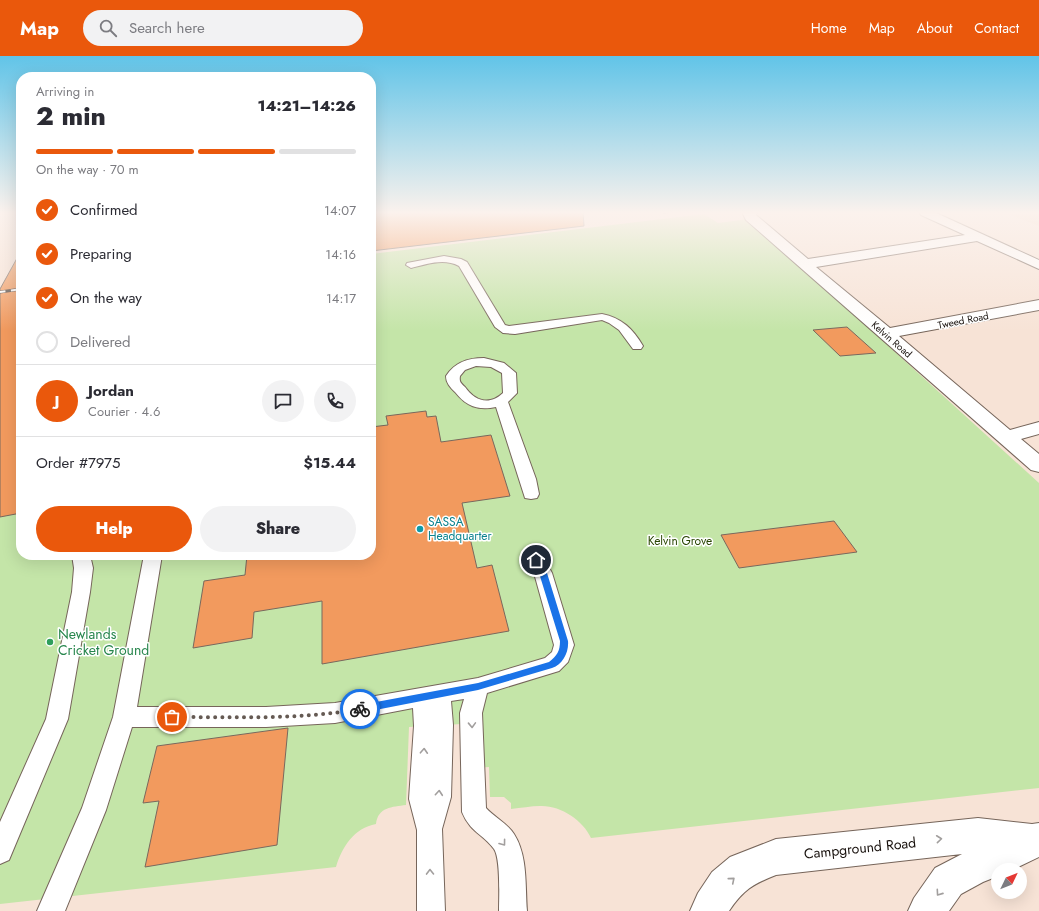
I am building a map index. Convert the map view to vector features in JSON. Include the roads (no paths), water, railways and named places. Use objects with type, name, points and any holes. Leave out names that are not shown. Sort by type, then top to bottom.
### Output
[{"type":"street","name":"Kelvin Road","points":[[792,252],[1039,465]]},
{"type":"street","points":[[806,264],[884,252]]},
{"type":"street","points":[[1011,252],[1039,265]]},
{"type":"street","name":"Tweed Road","points":[[886,334],[1039,305]]},
{"type":"street","points":[[1006,437],[1039,428]]},
{"type":"street","name":"Campground Road","points":[[709,911],[725,885],[743,870],[776,857],[978,835],[1036,841]]},
{"type":"street","name":"Campground Road","points":[[927,911],[948,880],[972,868],[1036,841]]},
{"type":"lane","points":[[412,265],[447,258],[456,260],[463,264],[501,327],[507,330],[608,318],[624,327],[637,346]]},
{"type":"lane","points":[[501,401],[528,479],[531,494]]},
{"type":"lane","points":[[0,851],[57,719],[81,592],[83,560]]},
{"type":"lane","points":[[51,911],[94,810],[124,717],[152,560]]},
{"type":"lane","points":[[124,717],[266,716],[335,713],[478,687],[552,664],[562,656],[564,641],[543,573],[536,560]]},
{"type":"lane","points":[[478,687],[472,713],[474,812],[478,818],[505,843],[508,848],[510,855],[513,911]]},
{"type":"lane","points":[[431,911],[430,830],[421,799],[425,726],[432,695]]},
{"type":"railway","points":[[0,292],[16,290]]},
{"type":"place","name":"SASSA Headquarter","points":[[420,529]]},
{"type":"place","name":"Newlands Cricket Ground","points":[[50,642]]},
{"type":"park label","name":"Kelvin Grove","points":[[680,541]]}]
